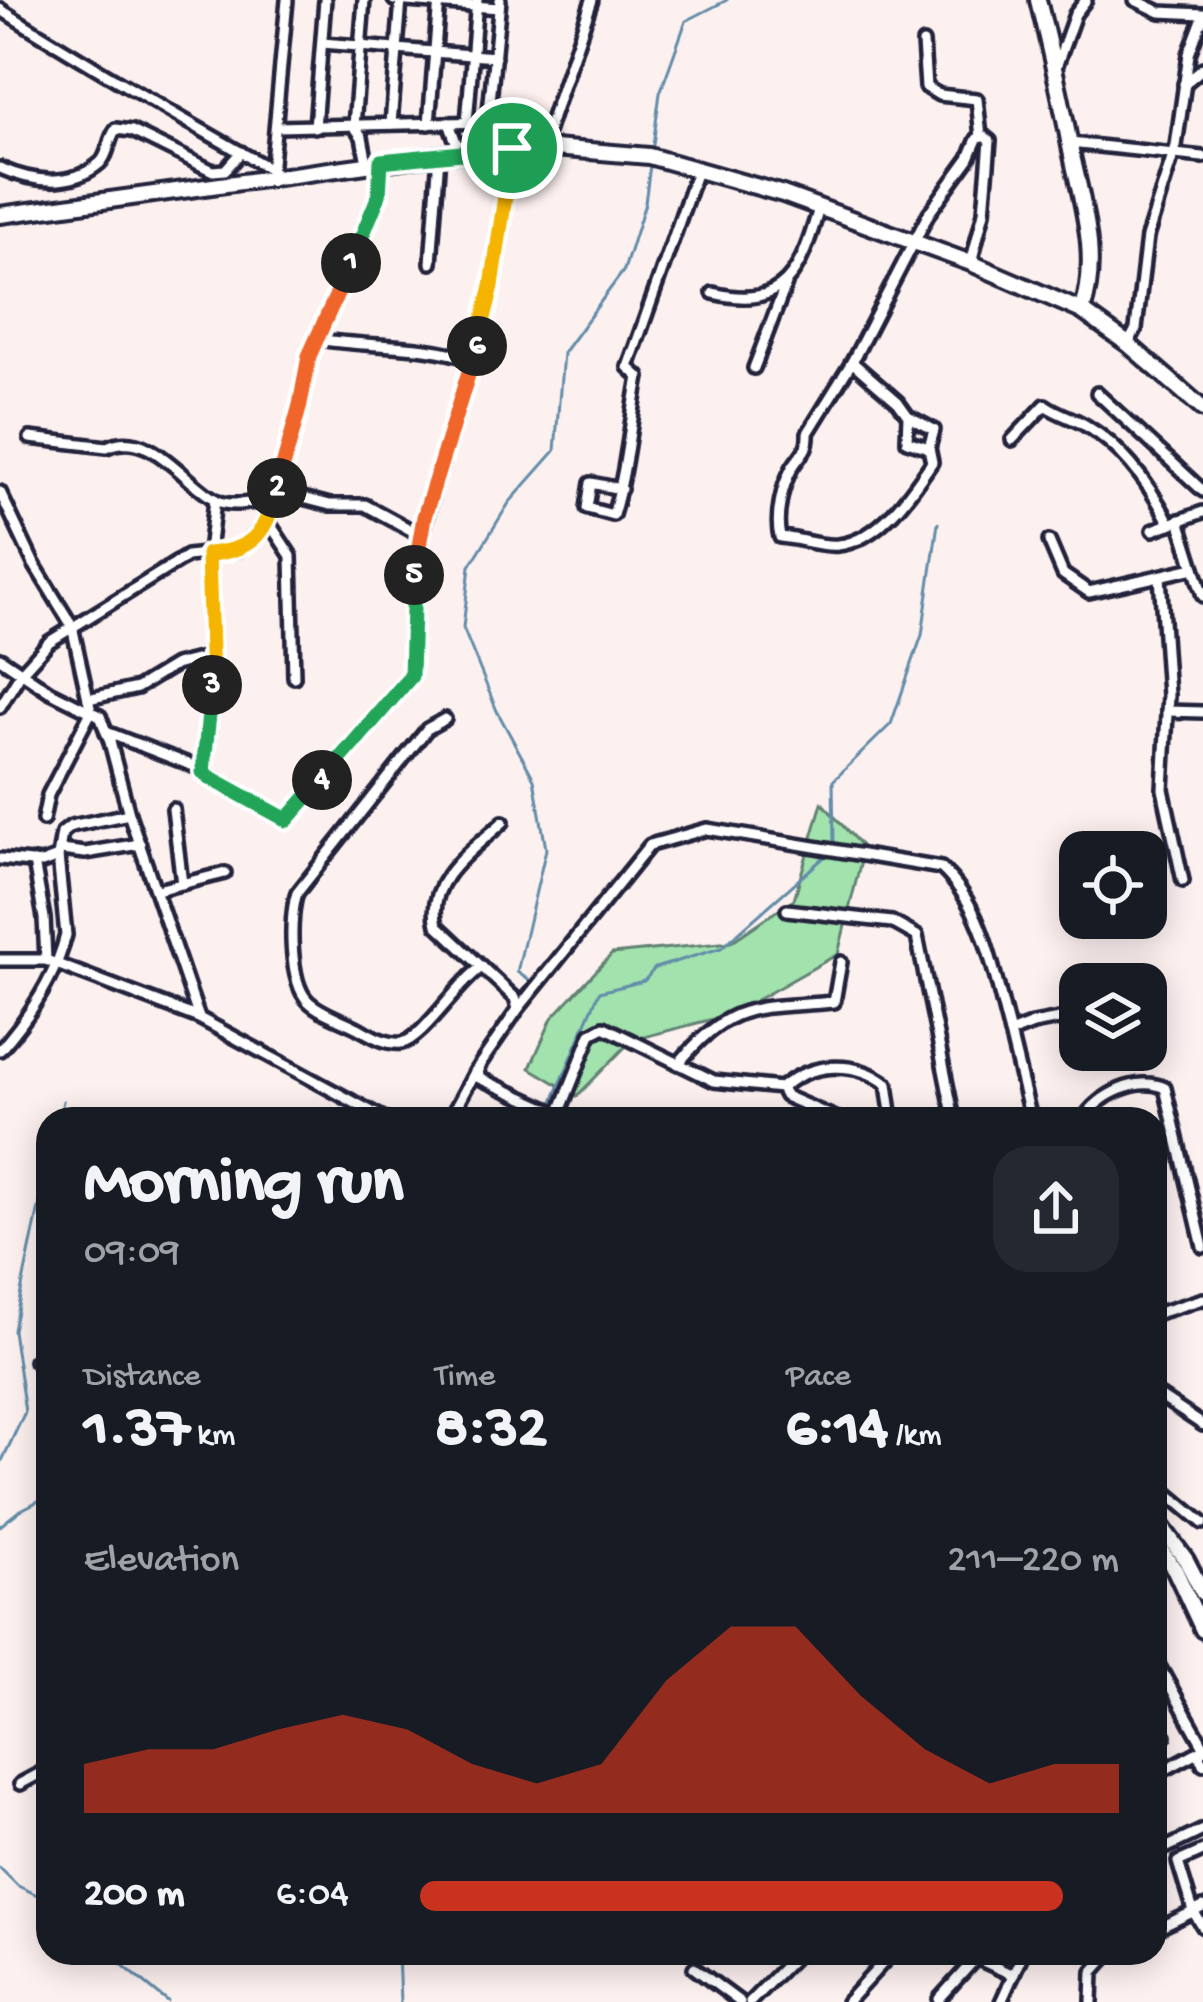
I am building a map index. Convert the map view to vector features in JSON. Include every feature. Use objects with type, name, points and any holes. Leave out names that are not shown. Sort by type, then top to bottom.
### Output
[{"type":"main road","points":[[1038,0],[1088,224],[1090,273],[1082,311]]},
{"type":"main road","points":[[0,215],[439,154],[542,147],[649,156],[698,168],[914,242],[1082,311],[1203,409]]},
{"type":"main road","points":[[1167,1534],[1203,1593]]},
{"type":"main road","points":[[1167,1559],[1203,1630]]},
{"type":"street","points":[[271,174],[287,0]]},
{"type":"street","points":[[315,127],[326,0]]},
{"type":"street","points":[[0,707],[36,652],[72,626],[179,560],[239,550],[268,521],[309,356],[379,195],[374,162],[354,126],[364,0]]},
{"type":"street","points":[[391,124],[399,0],[499,4],[488,122]]},
{"type":"street","points":[[542,147],[592,0]]},
{"type":"street","points":[[1055,70],[1075,14],[1086,0]]},
{"type":"street","points":[[1128,344],[1136,329],[1148,237],[1174,153],[1189,54],[1203,15],[1160,12],[1135,0]]},
{"type":"street","points":[[429,124],[439,2]]},
{"type":"street","points":[[467,123],[477,3]]},
{"type":"street","points":[[0,9],[116,83],[206,128],[271,174]]},
{"type":"street","points":[[322,43],[495,57]]},
{"type":"street","points":[[852,362],[908,416],[934,430],[929,448],[932,462],[886,520],[854,541],[834,546],[780,536],[780,508],[792,468],[805,453],[808,433],[852,362],[914,242],[981,136],[977,99],[939,94],[926,87],[923,43]]},
{"type":"street","points":[[1184,83],[1203,68]]},
{"type":"street","points":[[276,127],[488,122],[502,132],[548,128]]},
{"type":"street","points":[[449,124],[460,153]]},
{"type":"street","points":[[0,168],[45,181],[64,181],[100,163],[116,129],[131,131],[213,170],[225,170],[241,152]]},
{"type":"street","points":[[971,263],[991,161],[988,136],[981,136]]},
{"type":"street","points":[[1070,143],[1203,157]]},
{"type":"street","points":[[106,732],[203,772],[287,820],[411,676],[412,587],[420,535],[492,286],[512,148]]},
{"type":"street","points":[[431,263],[439,154]]},
{"type":"street","points":[[621,489],[639,377],[628,367],[698,168]]},
{"type":"street","points":[[754,368],[819,208]]},
{"type":"street","points":[[713,293],[756,299],[786,284]]},
{"type":"street","points":[[318,339],[370,347],[428,347],[473,360]]},
{"type":"street","points":[[1097,393],[1203,490]]},
{"type":"street","points":[[1012,440],[1045,405],[1086,424],[1136,470],[1175,522],[1203,596]]},
{"type":"street","points":[[908,416],[907,441],[929,448]]},
{"type":"street","points":[[30,438],[143,446],[172,463],[189,483],[215,500],[226,503],[275,495],[330,506],[365,505],[420,535]]},
{"type":"street","points":[[0,492],[34,564],[72,626],[92,712],[50,790],[43,820]]},
{"type":"street","points":[[203,772],[212,704],[208,554],[215,500]]},
{"type":"street","points":[[1154,530],[1203,512]]},
{"type":"street","points":[[268,521],[291,556],[294,677]]},
{"type":"street","points":[[1049,541],[1063,574],[1089,592],[1194,568]]},
{"type":"street","points":[[1160,576],[1167,630],[1162,789],[1183,881]]},
{"type":"street","points":[[88,699],[137,688],[176,665],[211,656]]},
{"type":"street","points":[[0,658],[100,716],[199,1018]]},
{"type":"street","points":[[1167,711],[1203,712]]},
{"type":"street","points":[[445,719],[427,729],[297,893],[290,912],[296,976],[307,1001],[381,1040],[400,1043],[414,1038],[458,986],[482,967]]},
{"type":"street","points":[[173,809],[182,884]]},
{"type":"street","points":[[0,1051],[57,966],[66,935],[60,854],[65,829],[129,814]]},
{"type":"street","points":[[502,822],[449,873],[437,892],[434,910],[437,925],[515,998],[518,1009]]},
{"type":"street","points":[[456,1107],[518,1009],[650,845],[706,829],[941,868],[975,911],[1028,1107]]},
{"type":"street","points":[[0,859],[51,862],[60,854],[140,844]]},
{"type":"street","points":[[34,862],[46,960]]},
{"type":"street","points":[[157,890],[225,873]]},
{"type":"street","points":[[787,910],[892,922],[917,936],[953,1107]]},
{"type":"street","points":[[0,960],[46,960],[199,1018],[363,1107]]},
{"type":"street","points":[[679,1064],[707,1029],[732,1014],[834,1002],[841,962]]},
{"type":"street","points":[[1010,1033],[1059,1019]]},
{"type":"street","points":[[568,1107],[591,1034],[604,1027],[714,1081],[781,1088],[794,1077],[848,1066],[886,1084],[890,1107]]},
{"type":"street","points":[[478,1067],[479,1078],[545,1107]]},
{"type":"street","points":[[1090,1107],[1130,1086],[1152,1082],[1165,1088],[1203,1246]]},
{"type":"street","points":[[781,1088],[785,1096],[810,1107]]},
{"type":"street","points":[[1167,1310],[1203,1299]]},
{"type":"street","points":[[1167,1401],[1203,1425]]},
{"type":"street","points":[[1167,1493],[1203,1523]]},
{"type":"street","points":[[1167,1682],[1201,1749],[1203,1764]]},
{"type":"street","points":[[1167,1767],[1201,1749]]},
{"type":"street","points":[[20,1784],[36,1775]]},
{"type":"street","points":[[1167,1845],[1203,1830]]},
{"type":"street","points":[[1203,1851],[1178,1862],[1203,1927]]},
{"type":"street","points":[[1167,1924],[1198,1909]]},
{"type":"street","points":[[750,2002],[786,1965]]},
{"type":"street","points":[[847,2002],[881,1965]]},
{"type":"street","points":[[940,2001],[966,1965]]},
{"type":"street","points":[[992,1965],[1013,1975]]},
{"type":"street","points":[[1001,2002],[1018,1965]]},
{"type":"street","points":[[1092,2002],[1093,1972],[1099,1965]]},
{"type":"street","points":[[694,1968],[740,2002]]},
{"type":"green space","points":[[822,803],[864,849],[838,954],[732,1014],[632,1040],[577,1096],[530,1068],[552,1018],[612,954],[731,942],[794,899]]},
{"type":"waterway","points":[[653,145],[660,93],[686,21],[727,0]]},
{"type":"waterway","points":[[530,981],[517,972],[546,849],[534,779],[497,711],[463,628],[470,566],[509,503],[555,451],[563,353],[624,270],[645,203],[650,165]]},
{"type":"waterway","points":[[834,844],[833,781],[891,724],[922,635],[938,523]]},
{"type":"waterway","points":[[553,1101],[599,992],[644,981],[655,968],[721,948],[830,852]]},
{"type":"waterway","points":[[62,1107],[63,1101]]},
{"type":"waterway","points":[[0,1465],[25,1412],[13,1330],[36,1222]]},
{"type":"waterway","points":[[0,1526],[36,1502]]},
{"type":"waterway","points":[[0,1868],[18,1886],[36,1894]]},
{"type":"waterway","points":[[123,1965],[168,2002]]},
{"type":"waterway","points":[[398,1965],[400,2002]]},
{"type":"route","points":[[512,148],[492,286],[417,551],[411,676],[287,820],[203,772],[212,704],[208,554],[239,550],[274,509],[309,356],[379,195],[381,161],[512,148]]}]
